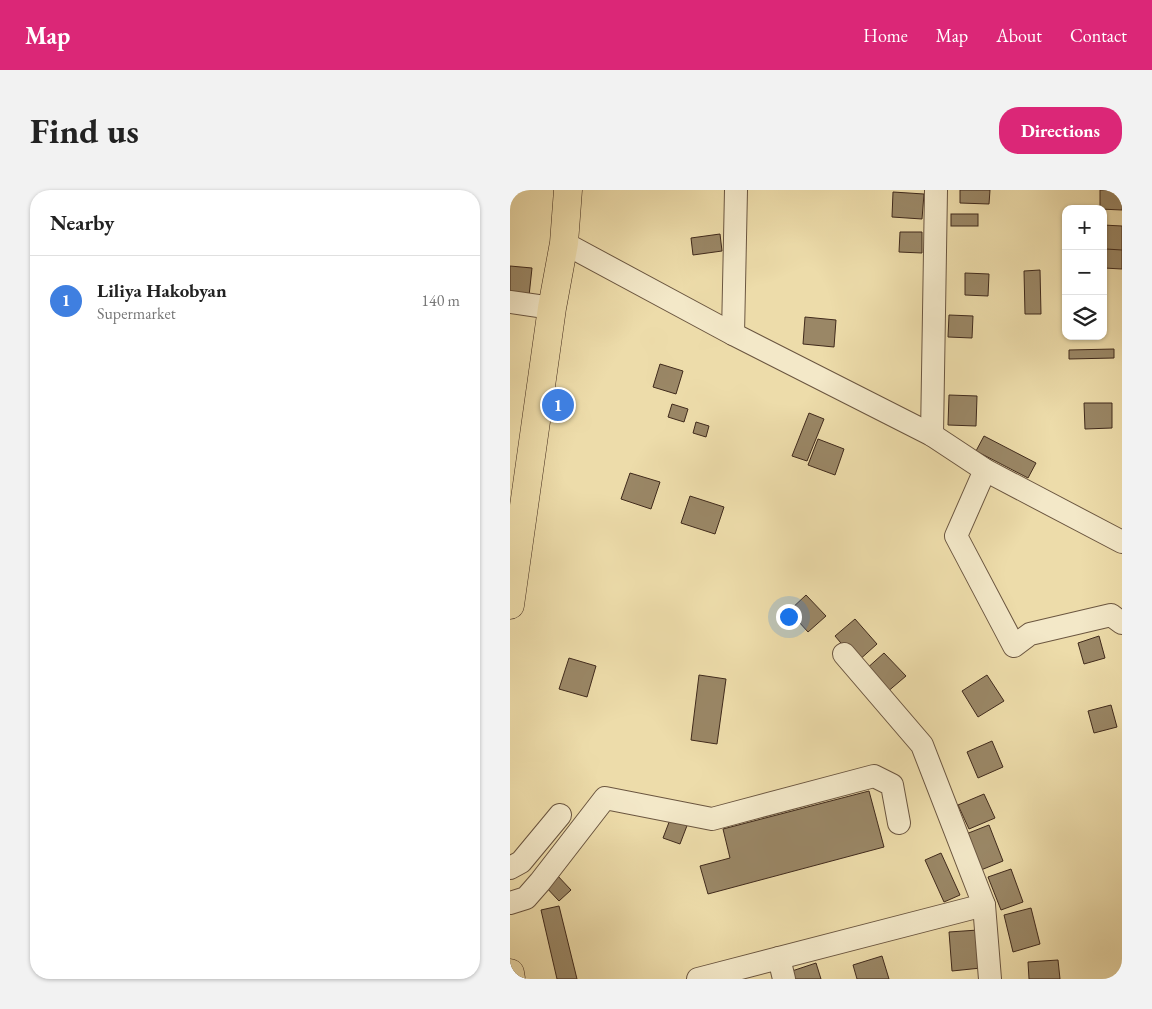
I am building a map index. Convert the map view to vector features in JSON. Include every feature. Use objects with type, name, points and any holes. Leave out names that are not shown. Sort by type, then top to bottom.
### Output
[{"type":"main road","points":[[510,605],[552,308],[564,243],[568,190]]},
{"type":"main road","points":[[510,973],[511,979]]},
{"type":"street","points":[[733,334],[736,190]]},
{"type":"street","points":[[932,435],[936,190]]},
{"type":"street","points":[[564,243],[733,334],[932,435],[985,470],[1122,542]]},
{"type":"street","points":[[510,302],[552,308]]},
{"type":"street","points":[[985,470],[956,536],[1014,646],[1030,634],[1110,615],[1122,623]]},
{"type":"street","points":[[844,654],[922,745],[984,906],[990,979]]},
{"type":"street","points":[[510,903],[526,898],[605,798],[712,819],[874,776],[892,785],[900,823]]},
{"type":"street","points":[[510,868],[521,862],[560,815]]},
{"type":"street","points":[[698,979],[782,969],[984,906]]},
{"type":"building","points":[[960,190],[990,190],[989,204],[960,203]]},
{"type":"building","points":[[1100,190],[1122,190],[1122,210],[1107,209],[1107,205],[1100,205]]},
{"type":"building","points":[[893,192],[924,194],[922,219],[892,217]]},
{"type":"building","points":[[951,214],[978,214],[978,226],[951,226]]},
{"type":"building","points":[[1107,225],[1122,226],[1122,251],[1107,250]]},
{"type":"building","points":[[900,232],[922,232],[922,253],[899,252]]},
{"type":"building","points":[[720,234],[722,251],[693,255],[691,238]]},
{"type":"building","points":[[1107,249],[1122,250],[1122,269],[1107,268]]},
{"type":"building","points":[[510,266],[532,268],[529,296],[513,293],[510,290]]},
{"type":"building","points":[[1040,270],[1041,314],[1025,314],[1024,271]]},
{"type":"building","points":[[965,273],[989,274],[988,296],[965,295]]},
{"type":"building","points":[[949,315],[973,316],[972,338],[948,337]]},
{"type":"building","points":[[805,317],[836,320],[834,347],[803,344]]},
{"type":"building","points":[[1114,349],[1114,358],[1069,359],[1069,350]]},
{"type":"building","points":[[660,364],[683,371],[676,394],[653,387]]},
{"type":"building","points":[[949,395],[977,396],[976,426],[948,425]]},
{"type":"building","points":[[1084,403],[1112,403],[1112,428],[1085,429]]},
{"type":"building","points":[[672,404],[688,409],[684,422],[668,417]]},
{"type":"building","points":[[809,413],[824,419],[807,461],[792,456]]},
{"type":"building","points":[[696,422],[709,426],[706,437],[693,433]]},
{"type":"building","points":[[984,436],[1036,463],[1028,478],[976,451]]},
{"type":"building","points":[[818,439],[844,449],[835,475],[808,465]]},
{"type":"building","points":[[630,473],[660,482],[651,509],[621,499]]},
{"type":"building","points":[[690,496],[724,507],[715,534],[681,523]]},
{"type":"building","points":[[806,595],[826,616],[808,632],[789,611]]},
{"type":"building","points":[[855,619],[877,644],[857,662],[835,636]]},
{"type":"building","points":[[1099,636],[1105,658],[1084,664],[1078,643]]},
{"type":"building","points":[[884,653],[906,676],[886,693],[865,670]]},
{"type":"building","points":[[569,658],[596,666],[587,697],[559,689]]},
{"type":"building","points":[[699,675],[726,679],[717,744],[691,740]]},
{"type":"building","points":[[987,675],[1004,701],[978,717],[962,691]]},
{"type":"building","points":[[1111,705],[1117,727],[1094,733],[1088,711]]},
{"type":"building","points":[[992,741],[1003,767],[978,778],[967,752]]},
{"type":"building","points":[[869,791],[884,847],[708,894],[700,866],[730,858],[723,829]]},
{"type":"building","points":[[984,794],[995,818],[969,829],[958,805]]},
{"type":"building","points":[[671,817],[688,823],[680,844],[663,838]]},
{"type":"building","points":[[989,825],[1003,861],[981,870],[966,834]]},
{"type":"building","points":[[941,853],[960,895],[944,902],[925,860]]},
{"type":"building","points":[[1011,869],[1023,902],[1001,910],[988,877]]},
{"type":"building","points":[[556,874],[571,890],[559,901],[544,885]]},
{"type":"building","points":[[559,906],[577,979],[557,979],[541,910]]},
{"type":"building","points":[[1031,908],[1040,944],[1013,952],[1004,915]]},
{"type":"building","points":[[978,930],[981,968],[952,971],[949,932]]},
{"type":"building","points":[[882,956],[889,979],[857,979],[853,965]]},
{"type":"building","points":[[1058,960],[1060,979],[1029,979],[1028,962]]},
{"type":"building","points":[[816,963],[821,979],[795,979],[792,971]]},
{"type":"place","name":"Liliya Hakobyan","points":[[558,405]]}]
